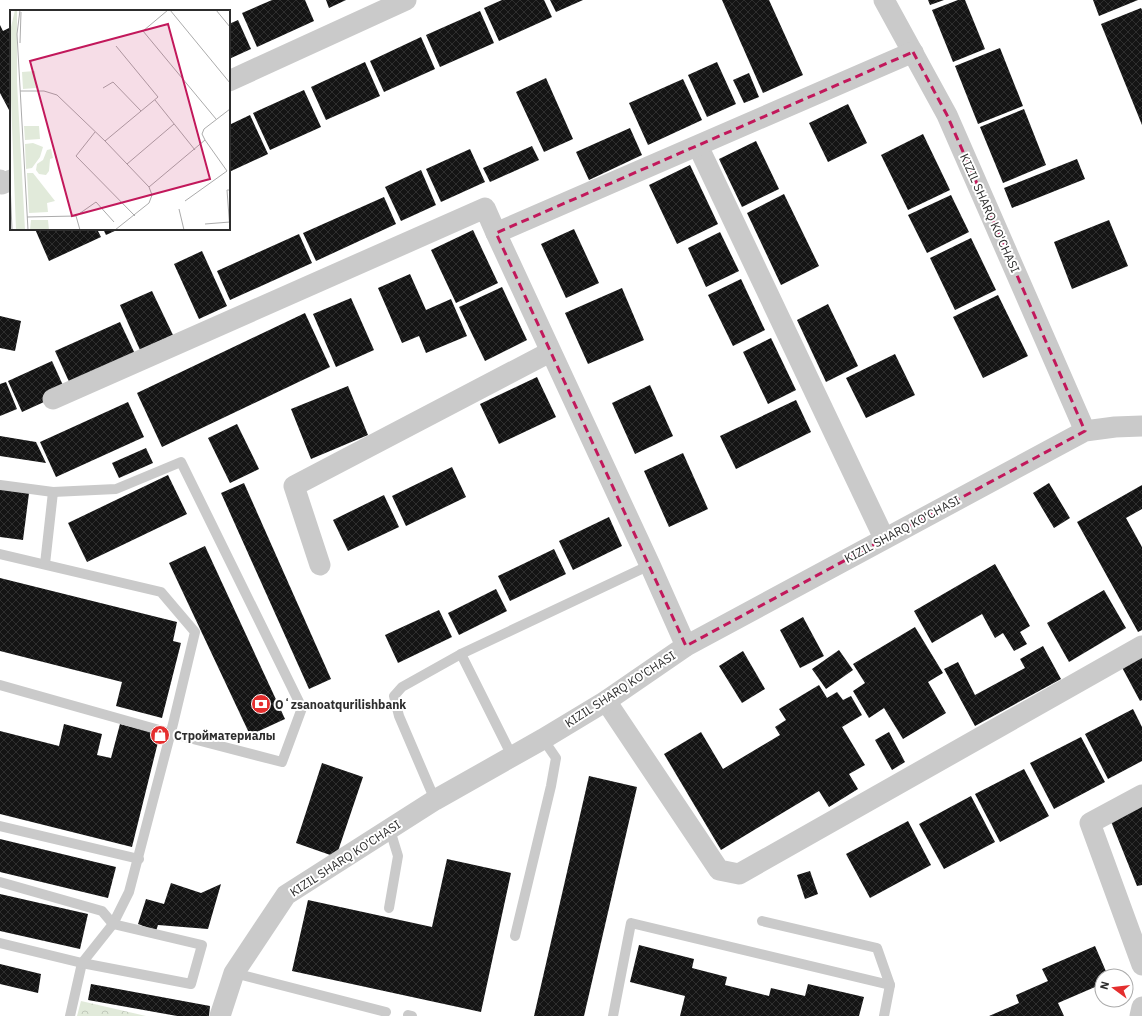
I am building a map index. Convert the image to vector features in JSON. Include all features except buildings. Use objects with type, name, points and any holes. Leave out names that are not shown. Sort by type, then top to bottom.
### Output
[{"type":"street","points":[[230,81],[406,0]]},
{"type":"street","name":"KIZIL SHARQ KO'CHASI","points":[[884,0],[947,115],[1085,431]]},
{"type":"street","points":[[496,233],[913,52]]},
{"type":"street","points":[[698,146],[884,538]]},
{"type":"street","points":[[0,180],[2,184],[10,180]]},
{"type":"street","points":[[53,399],[485,208],[686,646]]},
{"type":"street","points":[[320,565],[294,486],[550,352]]},
{"type":"street","name":"KIZIL SHARQ KO'CHASI","points":[[220,1016],[234,973],[286,895],[435,800],[543,739],[606,701],[686,646],[1085,431],[1115,427],[1142,426]]},
{"type":"street","points":[[606,701],[719,870],[739,874],[1142,646]]},
{"type":"street","points":[[1142,795],[1090,822],[1142,965]]},
{"type":"street","points":[[1140,1016],[1142,1007]]},
{"type":"lane","points":[[0,485],[53,492],[116,489],[180,462],[302,708],[282,762],[170,733],[0,685]]},
{"type":"lane","points":[[45,564],[53,492]]},
{"type":"lane","points":[[0,554],[161,592],[194,632],[170,733],[129,892],[112,924],[82,963],[70,1016]]},
{"type":"lane","points":[[435,800],[399,716],[394,696],[402,687],[461,654],[650,565]]},
{"type":"lane","points":[[461,654],[512,756]]},
{"type":"lane","points":[[515,936],[556,758],[543,739]]},
{"type":"lane","points":[[0,826],[138,859]]},
{"type":"lane","points":[[389,908],[398,856],[390,830]]},
{"type":"lane","points":[[0,882],[102,911],[112,924],[202,945],[191,984],[82,963],[0,943]]},
{"type":"lane","points":[[762,921],[877,948],[890,985],[884,1016]]},
{"type":"lane","points":[[613,1016],[631,923],[890,985]]},
{"type":"lane","points":[[234,973],[386,1012]]},
{"type":"highlighted area","points":[[913,52],[947,115],[1085,431],[686,646],[496,233]]},
{"type":"green space","points":[[81,1001],[146,1016],[77,1016]]},
{"type":"place","name":"Oʻzsanoatqurilishbank","points":[[261,704]]},
{"type":"place","name":"Стройматериалы","points":[[160,735]]}]
